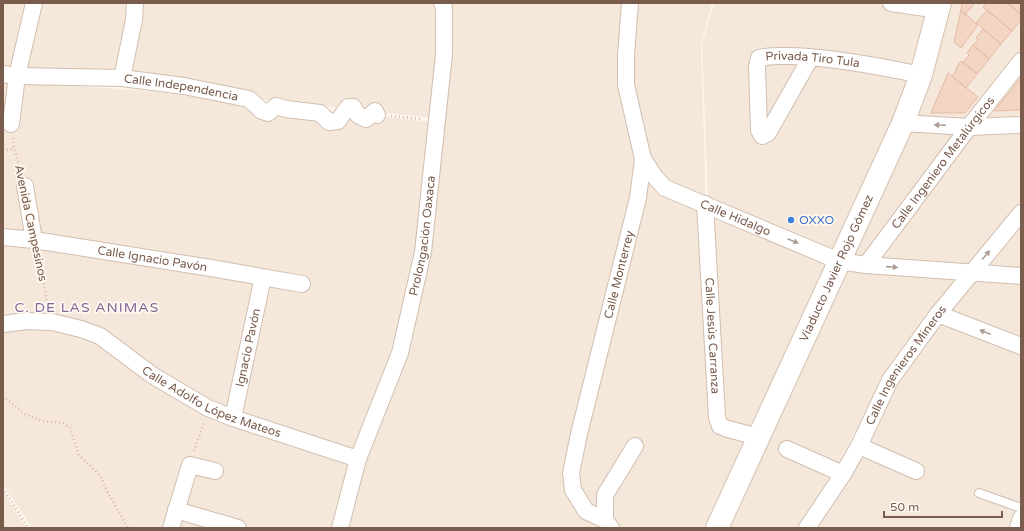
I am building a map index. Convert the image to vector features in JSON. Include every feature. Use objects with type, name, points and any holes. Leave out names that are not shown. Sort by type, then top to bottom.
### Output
[{"type":"main road","name":"Viaducto Javier Rojo Gómez","points":[[717,528],[903,123],[921,75],[940,7]]},
{"type":"street","points":[[12,124],[10,75],[34,3]]},
{"type":"street","points":[[122,78],[134,20],[135,3]]},
{"type":"street","name":"Prolongación Oaxaca","points":[[358,459],[400,353],[423,252],[444,54],[444,8],[442,3]]},
{"type":"street","name":"Calle Monterrey","points":[[608,524],[586,511],[573,490],[571,473],[579,434],[638,198],[643,158],[626,85],[626,55],[630,3]]},
{"type":"street","points":[[891,3],[940,7]]},
{"type":"street","name":"Privada Tiro Tula","points":[[811,57],[768,134],[762,136],[759,130],[757,67],[759,58],[768,55],[811,57],[893,69],[921,75]]},
{"type":"street","name":"Calle Ingeniero Metalúrgicos","points":[[866,265],[968,127],[1021,61]]},
{"type":"street","name":"Calle Independencia","points":[[10,75],[122,78],[184,86],[250,99],[262,111],[268,113],[276,106],[286,109],[320,113],[329,122],[338,120],[348,107],[353,107],[358,115],[366,119],[375,111],[377,115]]},
{"type":"street","points":[[903,123],[968,127],[1021,125]]},
{"type":"street","name":"Calle Hidalgo","points":[[643,158],[655,177],[665,188],[840,261],[866,265],[1021,276]]},
{"type":"street","name":"Avenida Campesinos","points":[[25,186],[34,240]]},
{"type":"street","name":"Calle Jesús Carranza","points":[[705,204],[717,417],[720,426],[758,437]]},
{"type":"street","name":"Calle Ingenieros Mineros","points":[[807,528],[843,474],[859,446],[890,380],[938,314],[1021,213]]},
{"type":"street","name":"Calle Ignacio Pavón","points":[[3,237],[34,240],[302,284]]},
{"type":"street","name":"Ignacio Pavón","points":[[233,418],[263,277]]},
{"type":"street","points":[[938,314],[1021,346]]},
{"type":"street","name":"Calle Adolfo López Mateos","points":[[3,324],[27,321],[52,322],[81,329],[100,336],[152,375],[208,408],[233,418],[358,459]]},
{"type":"street","points":[[608,524],[604,495],[636,446]]},
{"type":"street","points":[[859,446],[916,472]]},
{"type":"street","points":[[787,449],[843,474]]},
{"type":"street","points":[[340,528],[358,459]]},
{"type":"street","points":[[171,528],[190,465],[215,472]]},
{"type":"street","points":[[176,510],[238,528]]},
{"type":"street","points":[[1018,528],[1021,518]]},
{"type":"lane","points":[[979,492],[1021,508]]},
{"type":"path","points":[[377,115],[437,121]]},
{"type":"path","name":"Avenida Campesinos","points":[[12,124],[14,148],[25,186]]},
{"type":"path","points":[[3,151],[14,148]]},
{"type":"path","name":"Avenida Campesinos","points":[[34,240],[52,322]]},
{"type":"path","points":[[3,396],[26,414],[42,421],[63,423],[70,428],[79,455],[100,475],[108,493],[128,528]]},
{"type":"path","points":[[190,465],[208,408]]},
{"type":"path","points":[[3,488],[28,528]]},
{"type":"shaded area","points":[[3,3],[439,3],[434,118],[136,86],[3,78]]},
{"type":"shaded area","points":[[441,3],[712,3],[701,44],[706,203],[708,203],[702,44],[714,3],[871,3],[942,13],[945,3],[1021,3],[1021,528],[721,528],[835,265],[717,528],[339,528],[387,383],[423,215]],"holes":[[[888,379],[845,451],[834,463],[844,451]]]},
{"type":"shaded area","name":"C. DE LAS ANIMAS","points":[[3,80],[13,82],[136,90],[433,122],[412,287],[385,383],[337,528],[32,528],[3,484]]},
{"type":"shaded area","points":[[3,491],[26,528],[3,528]]},
{"type":"building","points":[[962,3],[975,3],[965,15],[961,10]]},
{"type":"building","points":[[986,3],[1007,3],[1021,14],[1021,20],[1012,31],[983,7]]},
{"type":"building","points":[[1007,3],[1021,3],[1021,14]]},
{"type":"building","points":[[961,10],[978,25],[961,48],[954,42]]},
{"type":"building","points":[[987,10],[1012,31],[1001,44],[976,23]]},
{"type":"building","points":[[983,29],[1001,44],[989,59],[973,45],[978,40],[976,38]]},
{"type":"building","points":[[973,45],[989,59],[977,74],[963,62],[969,55],[967,53]]},
{"type":"building","points":[[961,61],[977,74],[966,88],[952,76]]},
{"type":"building","points":[[948,73],[978,97],[965,113],[931,113]]},
{"type":"building","points":[[1021,78],[1021,110],[994,111]]},
{"type":"place","name":"OXXO","points":[[791,220]]},
{"type":"district","name":"C. DE LAS ANIMAS","points":[[87,307]]}]
